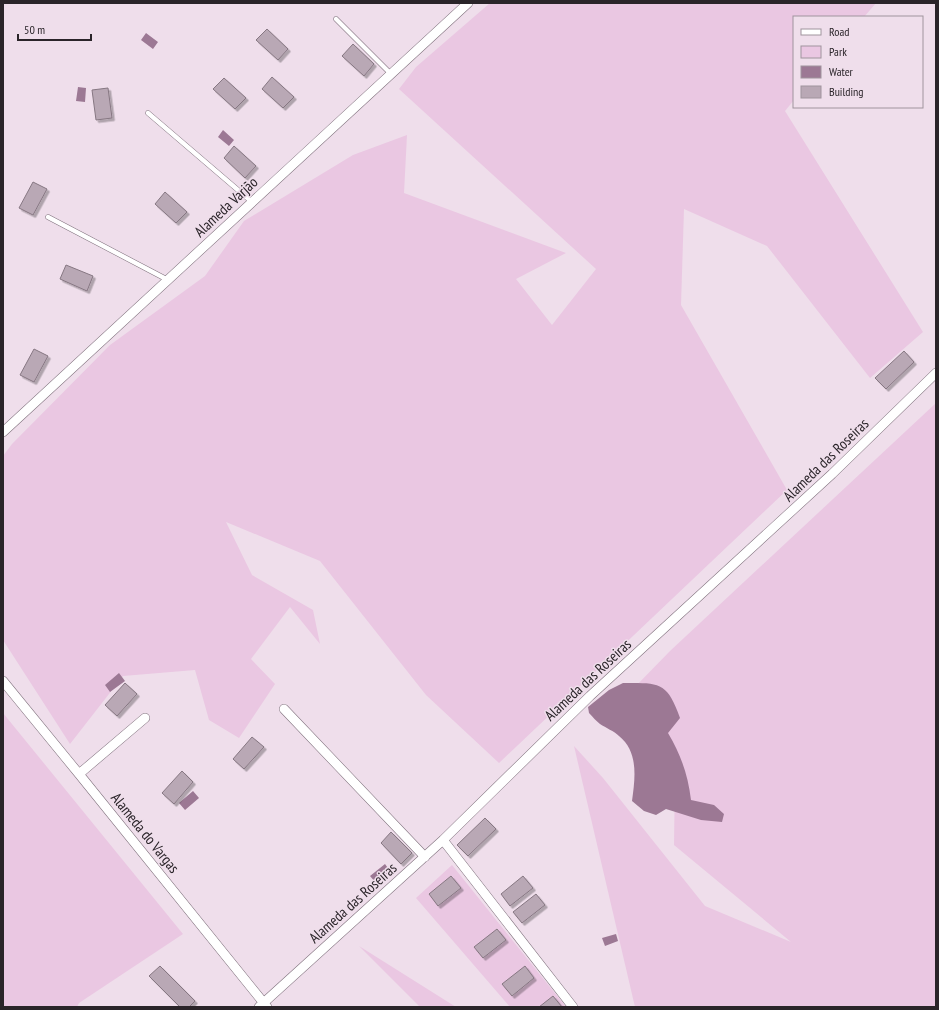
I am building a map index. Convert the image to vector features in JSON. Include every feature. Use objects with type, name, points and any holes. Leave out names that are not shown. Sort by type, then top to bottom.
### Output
[{"type":"street","name":"Alameda Varjão","points":[[3,432],[465,4]]},
{"type":"street","name":"Alameda das Roseiras","points":[[263,1006],[425,857],[590,696],[832,474],[936,373]]},
{"type":"street","name":"Alameda do Vargas","points":[[3,682],[79,774],[263,1006]]},
{"type":"street","points":[[284,709],[425,857]]},
{"type":"street","points":[[79,774],[145,718]]},
{"type":"street","points":[[443,840],[574,1007]]},
{"type":"lane","points":[[336,19],[391,74]]},
{"type":"lane","points":[[148,113],[252,202]]},
{"type":"lane","points":[[48,217],[168,280]]},
{"type":"green space","points":[[490,3],[876,3],[865,16],[793,16],[793,101],[785,111],[923,332],[870,378],[767,246],[684,209],[681,305],[787,490],[499,763],[426,695],[320,561],[226,522],[252,575],[313,610],[320,644],[290,607],[251,659],[275,684],[239,738],[209,720],[195,670],[123,676],[70,744],[3,640],[3,456],[12,444],[110,345],[205,276],[244,221],[353,155],[407,135],[404,193],[566,253],[516,279],[552,325],[596,269],[399,89],[416,67]]},
{"type":"green space","points":[[936,403],[936,1007],[635,1007],[574,746],[603,778],[705,906],[791,942],[674,845],[675,775],[631,691],[670,651]]},
{"type":"green space","points":[[3,713],[183,934],[79,1003],[77,1007],[3,1007]]},
{"type":"green space","points":[[452,865],[566,1007],[510,1007],[416,898]]},
{"type":"green space","points":[[359,946],[456,1007],[420,1007]]},
{"type":"water","points":[[146,33],[158,42],[153,49],[141,40]]},
{"type":"water","points":[[78,87],[86,88],[85,102],[76,101]]},
{"type":"water","points":[[223,130],[234,140],[229,146],[218,137]]},
{"type":"water","points":[[119,673],[125,681],[110,692],[105,685]]},
{"type":"water","points":[[623,683],[653,684],[666,691],[671,697],[680,718],[668,733],[677,749],[683,765],[691,800],[714,805],[724,814],[722,822],[701,820],[666,809],[656,815],[644,811],[632,801],[634,766],[630,750],[617,734],[600,724],[589,713],[588,707],[609,690]]},
{"type":"water","points":[[193,791],[199,798],[185,810],[179,803]]},
{"type":"water","points":[[385,864],[390,871],[376,883],[370,876]]},
{"type":"water","points":[[616,934],[618,941],[605,946],[602,938]]},
{"type":"building","points":[[267,29],[288,49],[278,60],[256,40]]},
{"type":"building","points":[[353,44],[374,64],[364,76],[342,56]]},
{"type":"building","points":[[272,77],[294,97],[283,108],[262,89]]},
{"type":"building","points":[[224,78],[246,98],[235,109],[213,89]]},
{"type":"building","points":[[108,88],[112,118],[96,120],[92,90]]},
{"type":"building","points":[[234,146],[256,166],[245,178],[224,158]]},
{"type":"building","points":[[33,182],[47,189],[33,215],[19,208]]},
{"type":"building","points":[[165,192],[187,212],[176,223],[155,204]]},
{"type":"building","points":[[66,265],[93,276],[87,291],[60,279]]},
{"type":"building","points":[[34,349],[48,356],[34,382],[20,375]]},
{"type":"building","points":[[904,351],[914,362],[886,389],[875,378]]},
{"type":"building","points":[[125,683],[137,694],[117,716],[105,705]]},
{"type":"building","points":[[252,737],[264,747],[244,769],[233,759]]},
{"type":"building","points":[[182,771],[193,782],[174,804],[162,793]]},
{"type":"building","points":[[485,818],[496,829],[468,856],[457,845]]},
{"type":"building","points":[[391,832],[412,853],[401,864],[381,843]]},
{"type":"building","points":[[451,876],[461,888],[438,906],[429,894]]},
{"type":"building","points":[[523,876],[533,888],[510,906],[501,894]]},
{"type":"building","points":[[536,894],[545,905],[522,923],[513,912]]},
{"type":"building","points":[[497,929],[506,940],[483,958],[474,947]]},
{"type":"building","points":[[160,966],[195,1001],[189,1007],[180,1007],[149,976]]},
{"type":"building","points":[[525,966],[534,978],[512,996],[502,984]]},
{"type":"building","points":[[553,996],[562,1007],[539,1007]]}]
